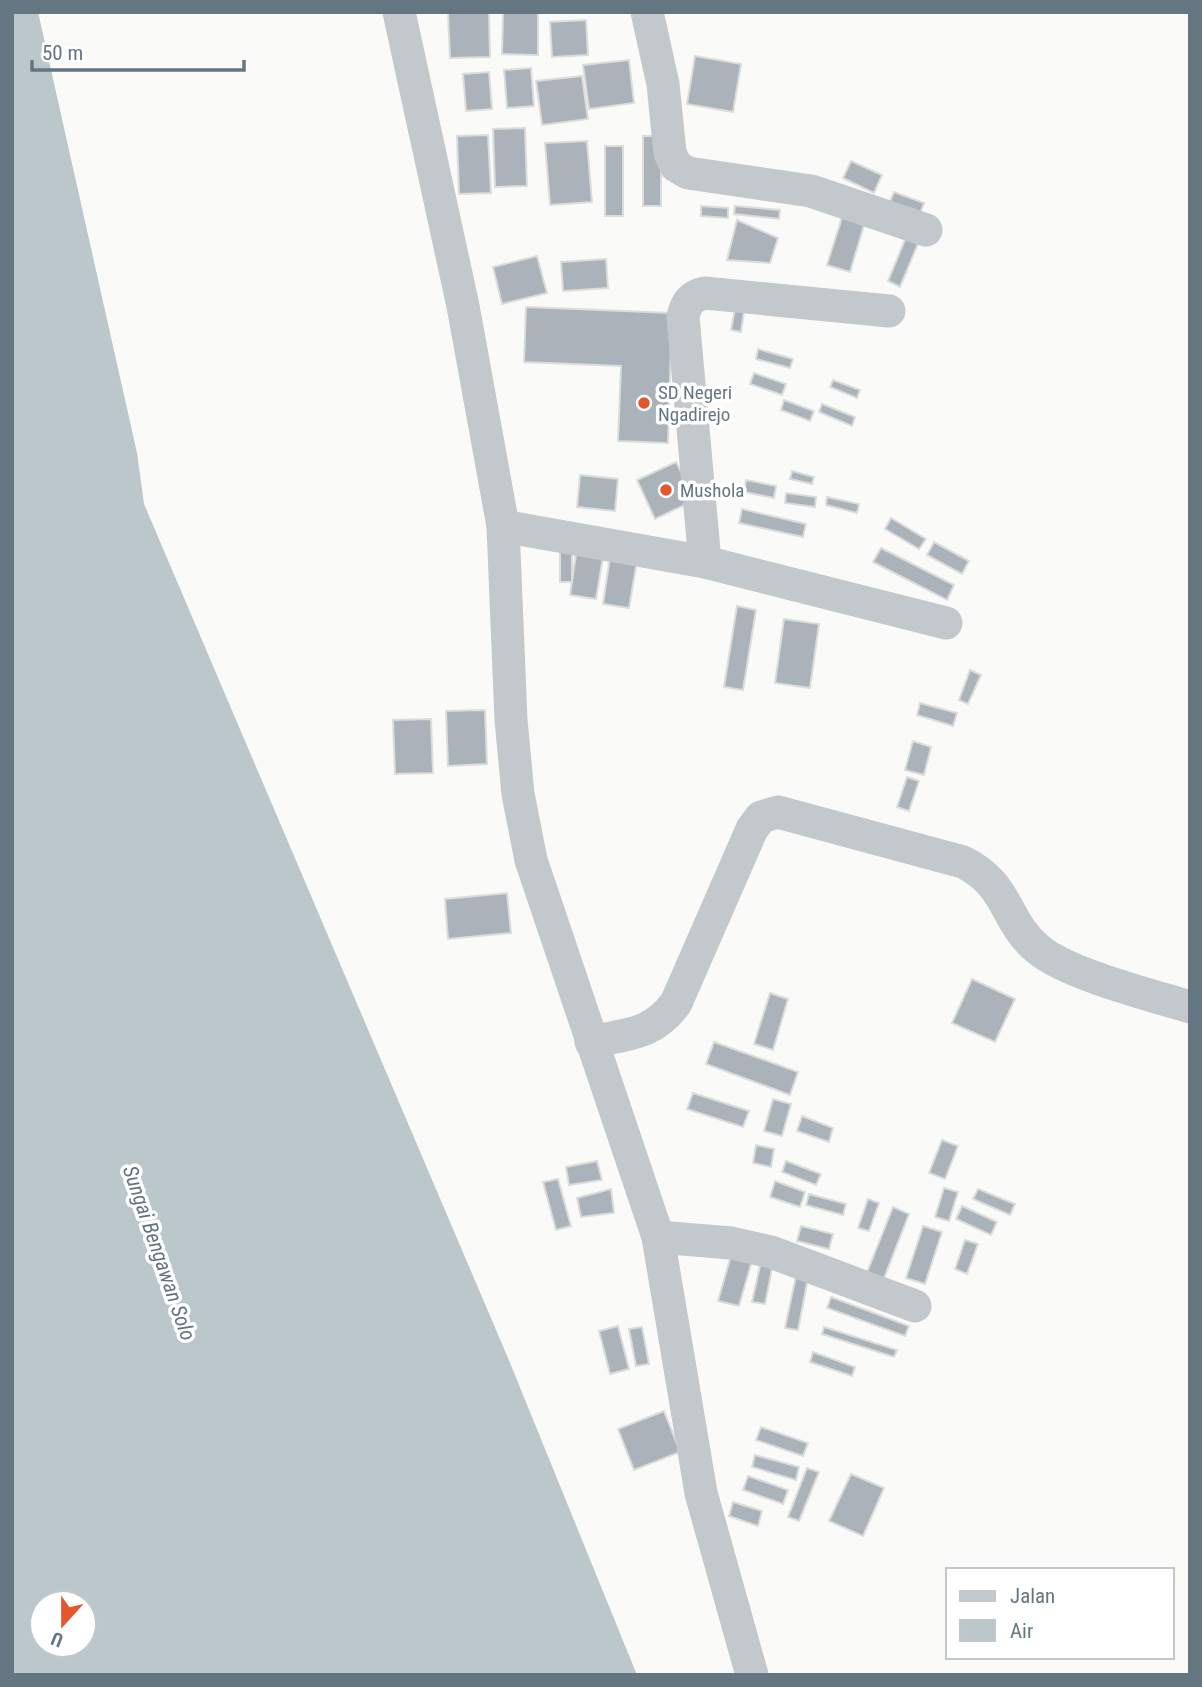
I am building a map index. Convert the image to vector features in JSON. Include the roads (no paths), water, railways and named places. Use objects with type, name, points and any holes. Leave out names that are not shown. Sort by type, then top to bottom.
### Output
[{"type":"street","points":[[399,12],[463,306],[503,526],[510,720],[518,794],[531,860],[590,1042],[658,1237],[701,1493],[752,1675]]},
{"type":"street","points":[[647,12],[663,84],[670,153],[676,166],[688,173],[811,191],[926,230]]},
{"type":"street","points":[[705,562],[683,317],[685,306],[695,295],[705,293],[889,311]]},
{"type":"street","points":[[503,526],[705,562],[946,623]]},
{"type":"street","points":[[590,1042],[647,1030],[664,1020],[676,1003],[752,829],[761,817],[778,812],[963,862],[985,873],[999,890],[1019,928],[1038,950],[1109,981],[1190,1007]]},
{"type":"street","points":[[658,1237],[731,1243],[771,1252],[915,1306]]},
{"type":"water","name":"Sungai Bengawan Solo","points":[[12,12],[38,12],[137,453],[144,504],[508,1358],[637,1675],[12,1675]]},
{"type":"place","name":"SD Negeri Ngadirejo","points":[[644,403]]},
{"type":"place","name":"Mushola","points":[[666,490]]}]
